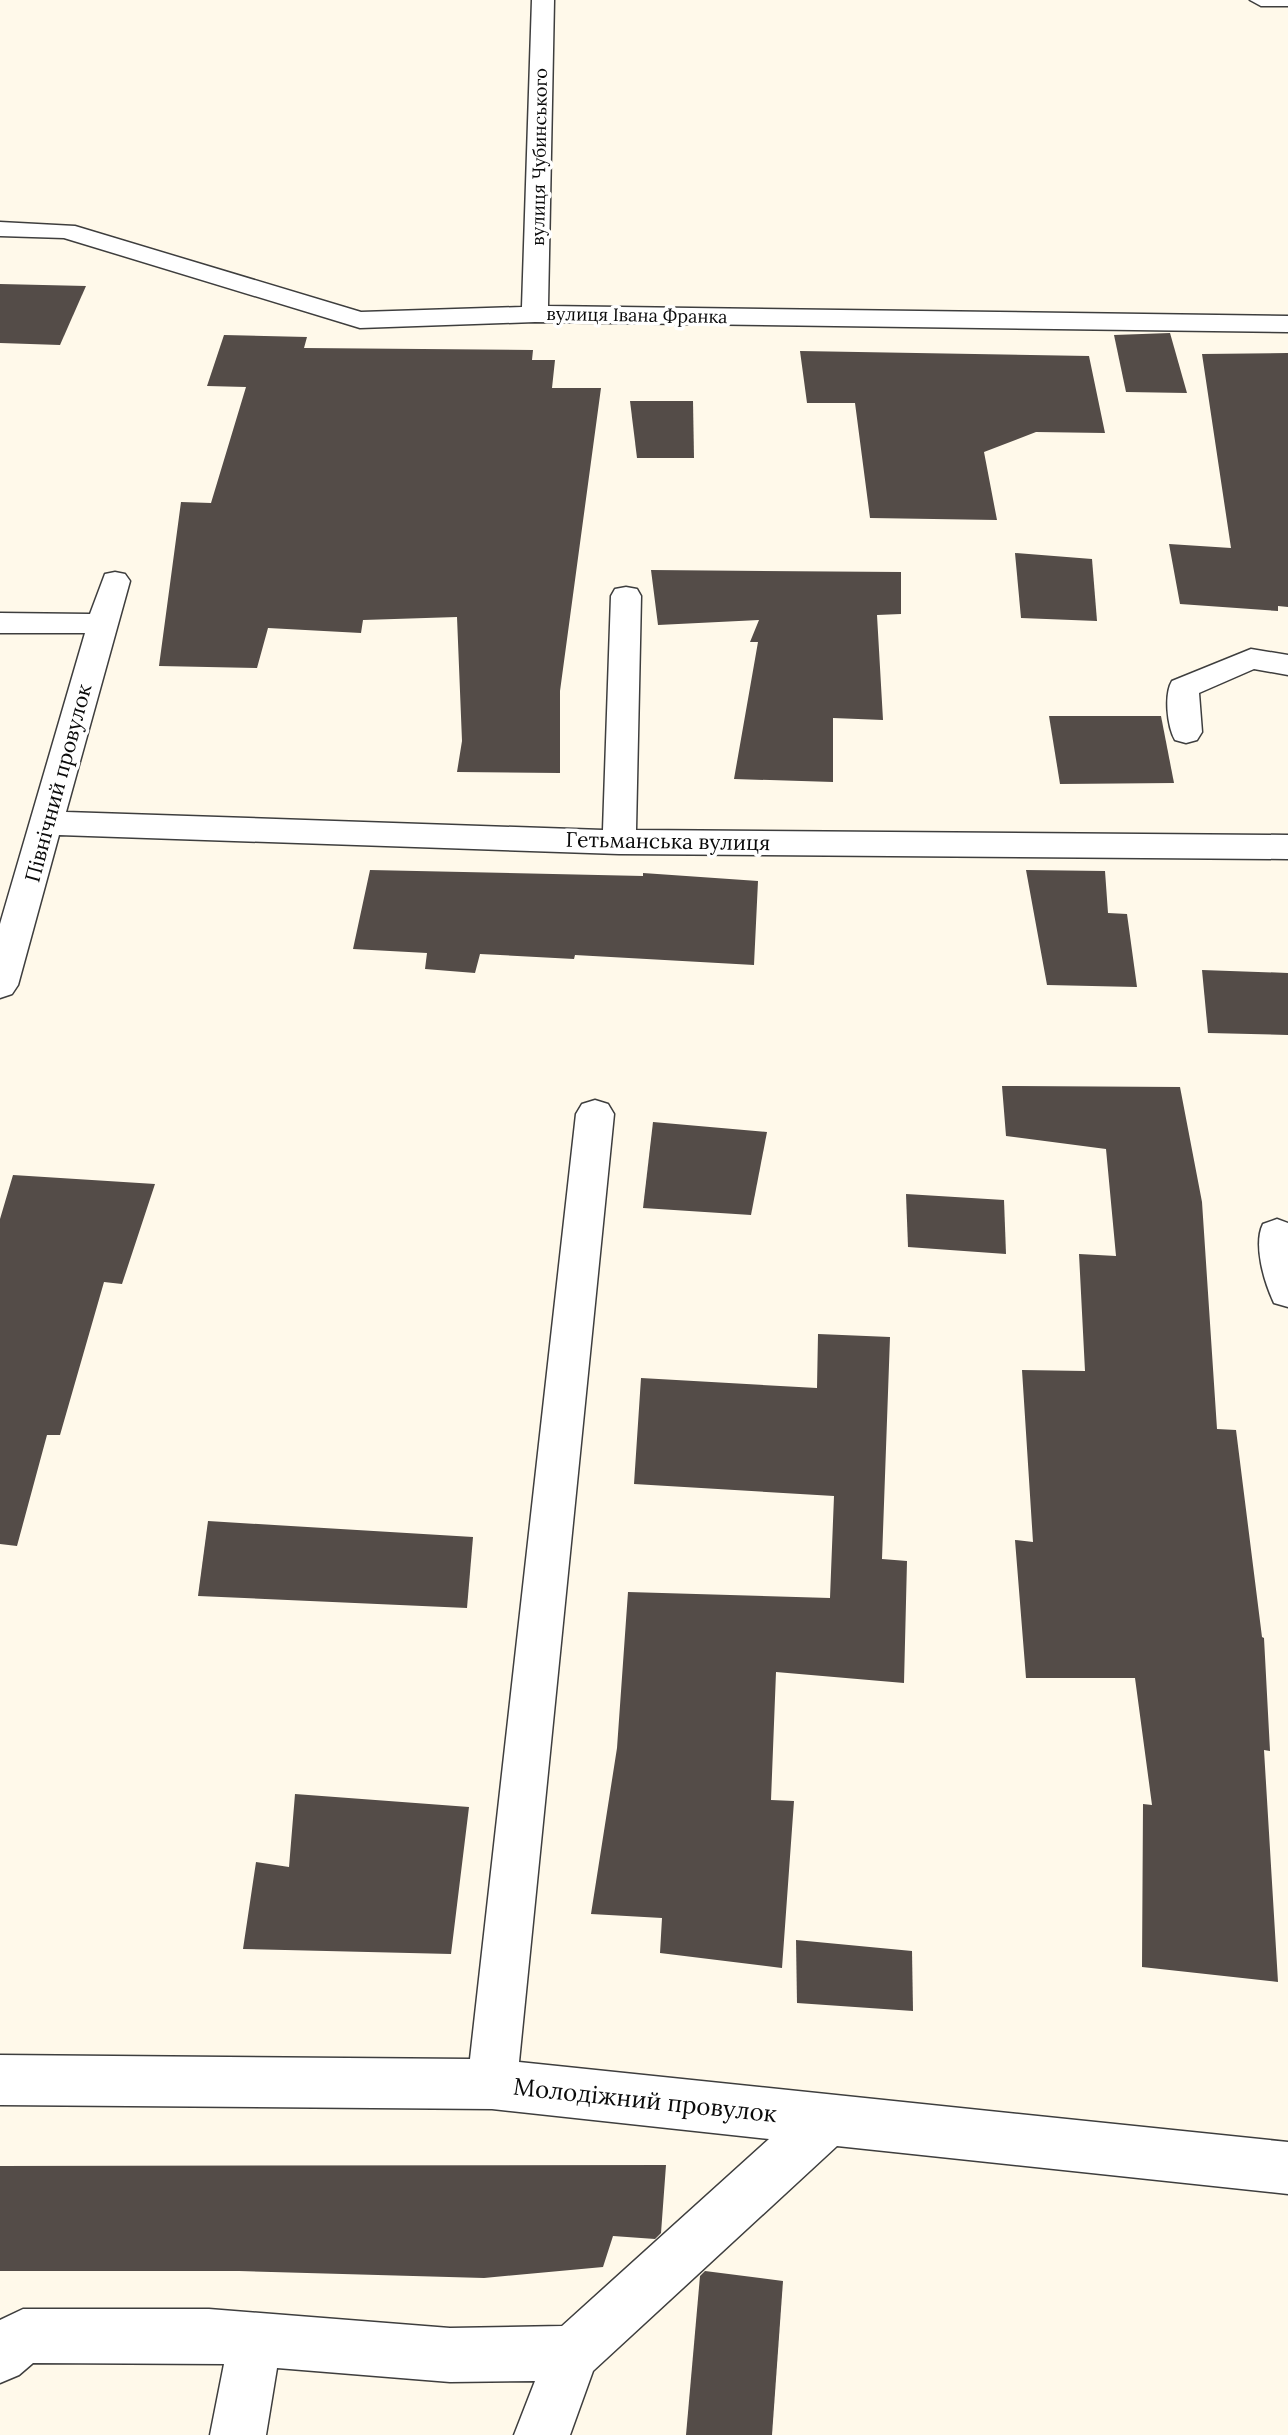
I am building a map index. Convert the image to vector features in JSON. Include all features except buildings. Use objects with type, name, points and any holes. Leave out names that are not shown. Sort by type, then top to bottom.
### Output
[{"type":"street","name":"вулиця Чубинського","points":[[535,314],[543,0]]},
{"type":"street","points":[[1261,0],[1288,0]]},
{"type":"street","name":"вулиця Івана Франка","points":[[0,229],[66,231],[360,320],[535,314],[1288,324]]},
{"type":"street","name":"Північний провулок","points":[[0,985],[115,581]]},
{"type":"street","points":[[619,842],[626,596]]},
{"type":"street","points":[[0,624],[101,624]]},
{"type":"street","points":[[1186,732],[1184,688],[1251,659],[1288,665]]},
{"type":"street","name":"Гетьманська вулиця","points":[[48,822],[619,842],[1288,847]]},
{"type":"street","points":[[492,2084],[595,1114]]},
{"type":"street","points":[[1277,1235],[1288,1291]]},
{"type":"street","name":"Молодіжний провулок","points":[[0,2080],[492,2084],[1288,2168]]},
{"type":"street","points":[[542,2435],[573,2353],[829,2119]]},
{"type":"street","points":[[0,2356],[23,2336],[209,2336],[450,2354],[573,2353]]},
{"type":"street","points":[[238,2435],[255,2340]]}]
